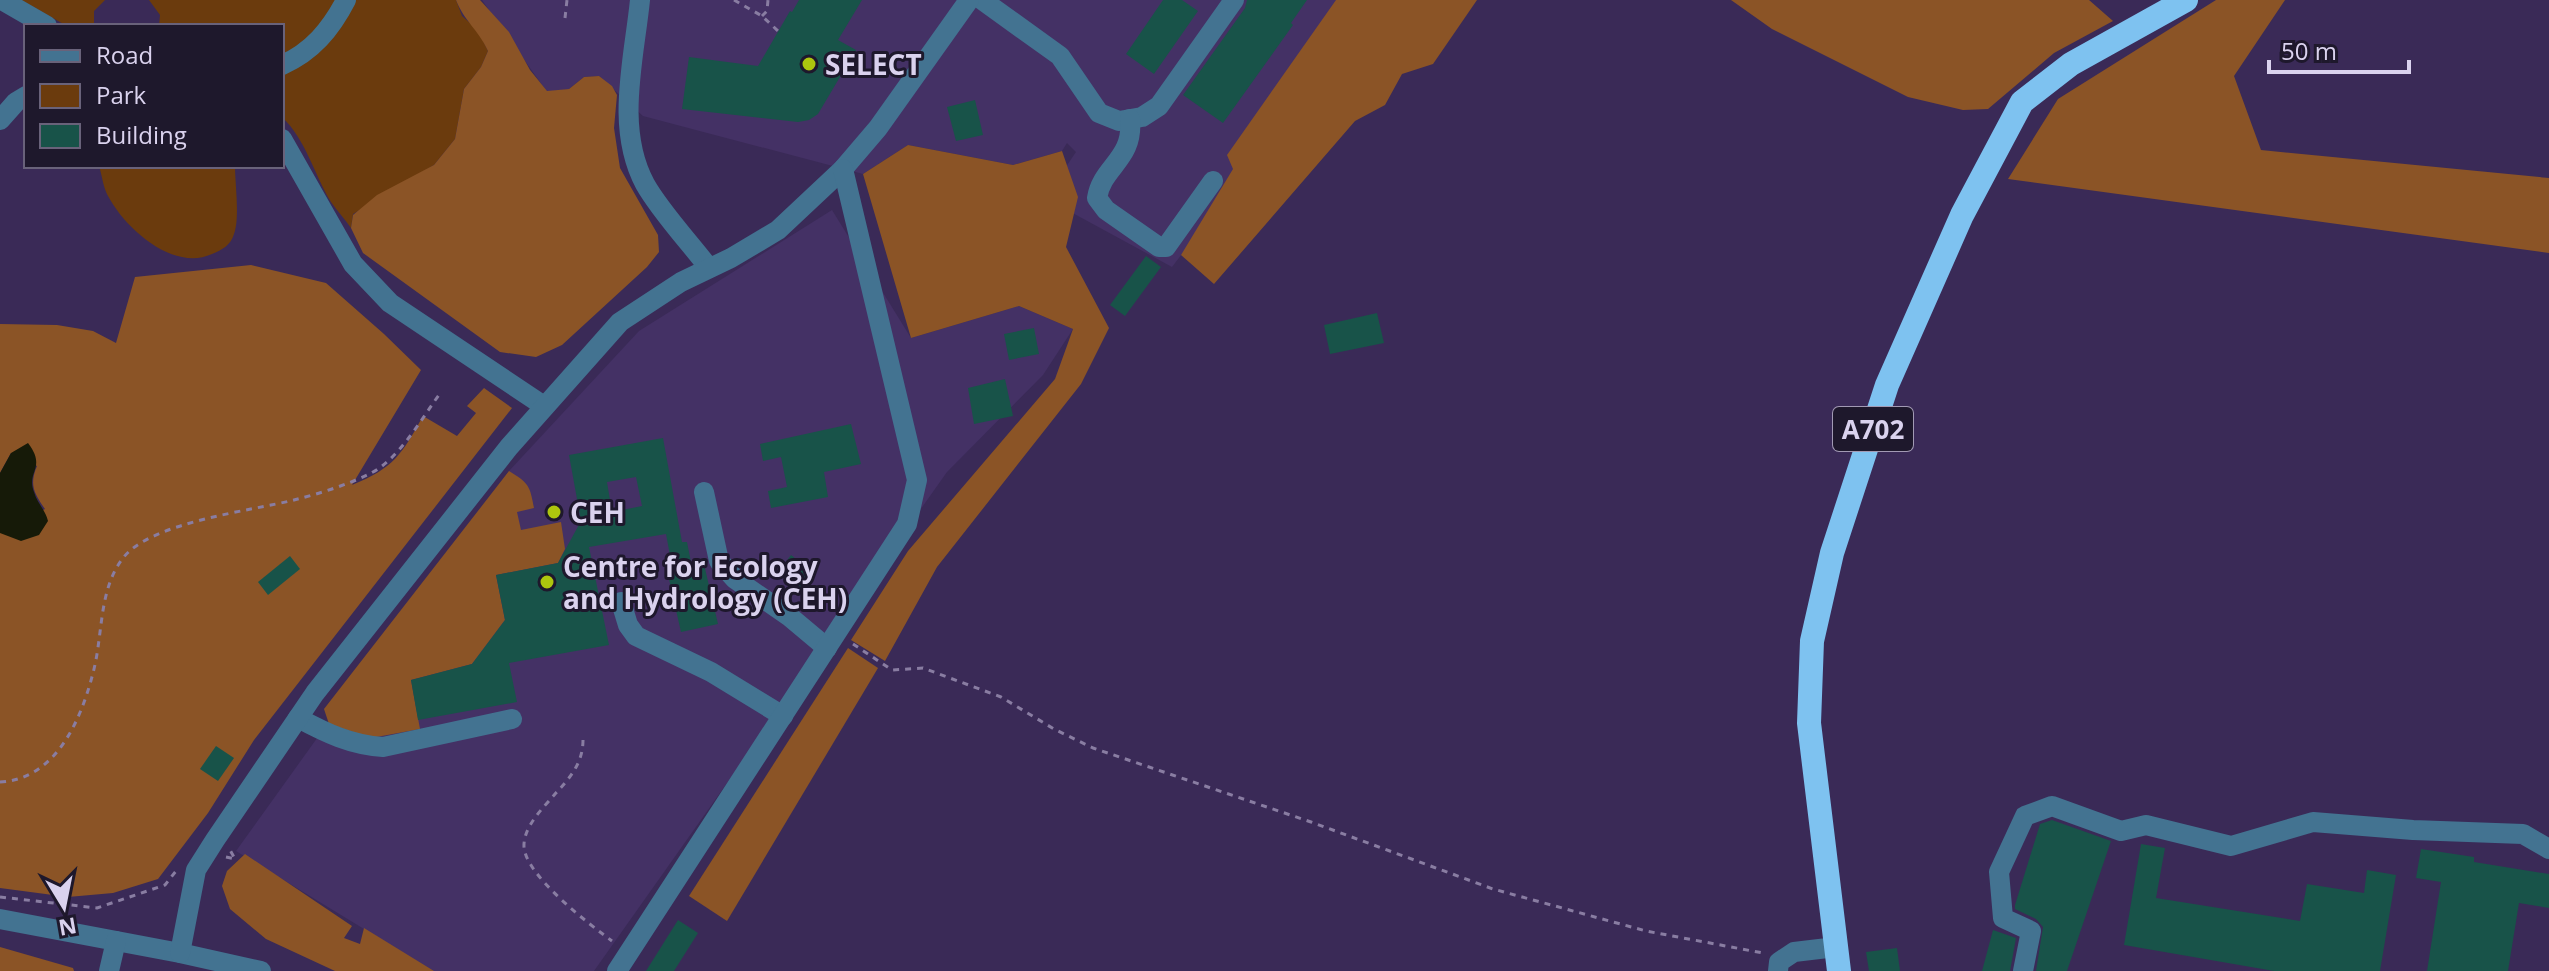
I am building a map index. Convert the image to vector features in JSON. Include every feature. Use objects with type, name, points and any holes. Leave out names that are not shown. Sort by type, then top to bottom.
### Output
[{"type":"highway","name":"A702","points":[[1839,971],[1809,723],[1812,641],[1832,553],[1887,385],[1962,215],[2022,102],[2071,64],[2186,0]]},
{"type":"street","points":[[2,0],[44,24]]},
{"type":"street","points":[[284,64],[304,56],[336,20],[346,0]]},
{"type":"street","points":[[640,0],[628,108],[633,154],[646,185],[709,268]]},
{"type":"street","points":[[180,953],[196,870],[298,718],[509,447],[620,322],[681,282],[731,258],[778,230],[843,169],[878,128],[969,0]]},
{"type":"street","points":[[982,0],[1060,56],[1099,113],[1119,121],[1142,117],[1159,106],[1234,0]]},
{"type":"street","points":[[0,120],[24,97]]},
{"type":"street","points":[[1130,119],[1129,145],[1098,189],[1097,198],[1106,210],[1159,247],[1166,247],[1213,181]]},
{"type":"street","points":[[284,143],[353,264],[390,303],[460,355],[544,406]]},
{"type":"street","points":[[617,971],[907,524],[917,480],[843,169]]},
{"type":"street","points":[[704,492],[719,561],[735,579],[832,641]]},
{"type":"street","points":[[621,602],[628,625],[636,636],[711,672],[783,716]]},
{"type":"street","points":[[298,718],[335,737],[363,746],[383,747],[512,719]]},
{"type":"street","points":[[2023,971],[2031,931],[2003,918],[1999,872],[2025,816],[2052,806],[2121,831],[2146,825],[2231,846],[2313,822],[2523,834],[2549,849]]},
{"type":"street","points":[[0,919],[261,971]]},
{"type":"street","points":[[109,971],[116,941]]},
{"type":"street","points":[[1782,964],[1794,952],[1836,947]]},
{"type":"path","points":[[565,18],[567,0]]},
{"type":"path","points":[[734,0],[762,16],[778,31]]},
{"type":"path","points":[[762,16],[767,11],[768,0]]},
{"type":"path","points":[[0,782],[15,781],[40,770],[62,746],[75,722],[94,670],[108,582],[124,557],[141,543],[176,527],[298,499],[371,474],[398,450],[441,392]]},
{"type":"path","points":[[832,641],[892,670],[923,668],[1001,697],[1093,748],[1311,822],[1493,889],[1782,964]]},
{"type":"path","points":[[583,740],[583,755],[570,777],[528,828],[524,845],[527,861],[572,912],[628,953]]},
{"type":"path","points":[[0,897],[97,908],[165,885],[186,858],[196,870]]},
{"type":"shaded area","points":[[456,0],[480,0],[509,32],[530,70],[547,91],[569,89],[584,77],[599,76],[612,86],[617,95],[614,128],[620,168],[658,235],[659,252],[647,267],[562,345],[536,357],[500,352],[363,253],[351,228],[353,215],[377,195],[434,165],[455,139],[464,89],[481,67],[488,51]]},
{"type":"shaded area","points":[[482,0],[1376,0],[1172,267],[1045,198],[1076,152],[1067,143],[1062,151],[1013,165],[908,145],[863,174],[643,116],[599,76],[584,77],[569,89],[547,92]]},
{"type":"shaded area","points":[[1336,0],[1477,0],[1433,64],[1402,74],[1385,105],[1355,121],[1214,284],[1181,255],[1233,169],[1227,155]]},
{"type":"shaded area","points":[[1731,0],[2089,0],[2113,21],[2054,53],[1988,109],[1963,110],[1908,97],[1772,29]]},
{"type":"shaded area","points":[[2216,0],[2285,0],[2234,76],[2261,150],[2549,178],[2549,253],[2008,179],[2058,99]]},
{"type":"shaded area","points":[[908,145],[1013,165],[1062,151],[1078,197],[1066,247],[1109,328],[1081,384],[937,567],[885,661],[851,640],[908,551],[1055,379],[1073,329],[1019,306],[911,338],[863,174]]},
{"type":"shaded area","points":[[832,210],[911,338],[1019,306],[1073,329],[1043,375],[947,472],[594,971],[433,971],[236,851],[509,471],[639,331]]},
{"type":"shaded area","points":[[251,265],[326,283],[421,370],[352,485],[387,466],[409,440],[423,416],[457,436],[476,413],[467,406],[484,388],[512,408],[254,740],[208,813],[158,879],[113,893],[68,897],[0,888],[0,533],[45,509],[34,489],[33,478],[37,466],[11,453],[0,473],[0,324],[57,325],[93,331],[116,343],[135,277]]},
{"type":"shaded area","points":[[28,443],[36,458],[32,485],[48,521],[39,535],[21,541],[0,533],[0,473],[11,453]]},
{"type":"shaded area","points":[[509,471],[528,486],[533,501],[534,508],[517,512],[521,530],[561,522],[565,549],[558,563],[496,575],[505,620],[472,664],[411,680],[420,729],[371,738],[329,724],[324,709]]},
{"type":"shaded area","points":[[848,648],[878,668],[727,921],[689,896]]},
{"type":"shaded area","points":[[245,854],[352,926],[344,938],[360,944],[364,928],[434,971],[335,971],[266,939],[230,909],[222,886],[227,871]]},
{"type":"shaded area","points":[[0,947],[73,968],[74,971],[0,971]]},
{"type":"green space","points":[[21,0],[105,0],[94,11],[94,24],[63,24]]},
{"type":"green space","points":[[149,0],[338,0],[300,51],[284,57],[284,24],[159,24],[160,15]]},
{"type":"green space","points":[[356,0],[456,0],[462,16],[478,30],[488,51],[481,67],[464,89],[455,139],[434,165],[353,214],[351,228],[331,202],[304,147],[284,119],[284,72],[333,33]]},
{"type":"green space","points":[[100,168],[235,168],[237,219],[233,238],[219,251],[197,258],[166,252],[126,221],[106,192]]},
{"type":"building","name":"SELECT","points":[[799,0],[862,0],[838,40],[856,50],[818,114],[798,122],[682,109],[689,57],[758,66]]},
{"type":"building","points":[[1163,0],[1182,0],[1198,11],[1154,74],[1126,54]]},
{"type":"building","points":[[1247,0],[1307,0],[1291,23],[1293,25],[1223,123],[1183,95],[1245,8]]},
{"type":"building","points":[[975,100],[983,135],[956,141],[947,107]]},
{"type":"building","points":[[1146,256],[1161,267],[1125,316],[1110,305]]},
{"type":"building","points":[[1377,313],[1384,343],[1330,354],[1324,325]]},
{"type":"building","points":[[1034,328],[1039,354],[1009,360],[1004,334]]},
{"type":"building","points":[[1005,379],[1013,416],[974,424],[968,388]]},
{"type":"building","points":[[851,424],[861,464],[824,472],[828,497],[771,508],[768,491],[787,487],[781,457],[763,461],[760,444]]},
{"type":"building","name":"Centre for Ecology and Hydrology (CEH)","points":[[663,438],[682,542],[687,542],[691,562],[703,560],[718,624],[681,632],[666,566],[672,566],[666,534],[589,547],[609,645],[509,663],[517,702],[418,720],[411,680],[472,664],[505,620],[496,575],[558,563],[581,521],[569,455]],"holes":[[[636,477],[642,506],[612,512],[607,482]]]},
{"type":"building","points":[[791,555],[813,572],[800,588],[779,571]]},
{"type":"building","points":[[290,556],[300,569],[268,595],[258,582]]},
{"type":"building","points":[[216,746],[234,758],[218,781],[200,769]]},
{"type":"building","points":[[2052,820],[2111,841],[2067,971],[2036,971],[2043,927],[2036,919],[2015,909],[2015,905],[2040,824]]},
{"type":"building","points":[[2141,844],[2165,848],[2156,898],[2300,921],[2307,884],[2364,893],[2367,870],[2396,875],[2380,971],[2274,971],[2124,945]]},
{"type":"building","points":[[2421,849],[2474,857],[2474,862],[2549,874],[2549,908],[2519,903],[2508,971],[2427,971],[2441,882],[2416,878]]},
{"type":"building","points":[[678,920],[698,933],[674,971],[646,971]]},
{"type":"building","points":[[1993,930],[2016,938],[2010,971],[1982,971]]},
{"type":"building","points":[[1897,948],[1900,971],[1869,971],[1866,952]]},
{"type":"place","name":"SELECT","points":[[809,64]]},
{"type":"place","name":"CEH","points":[[554,512]]},
{"type":"place","name":"Centre for Ecology and Hydrology (CEH)","points":[[547,582]]}]
